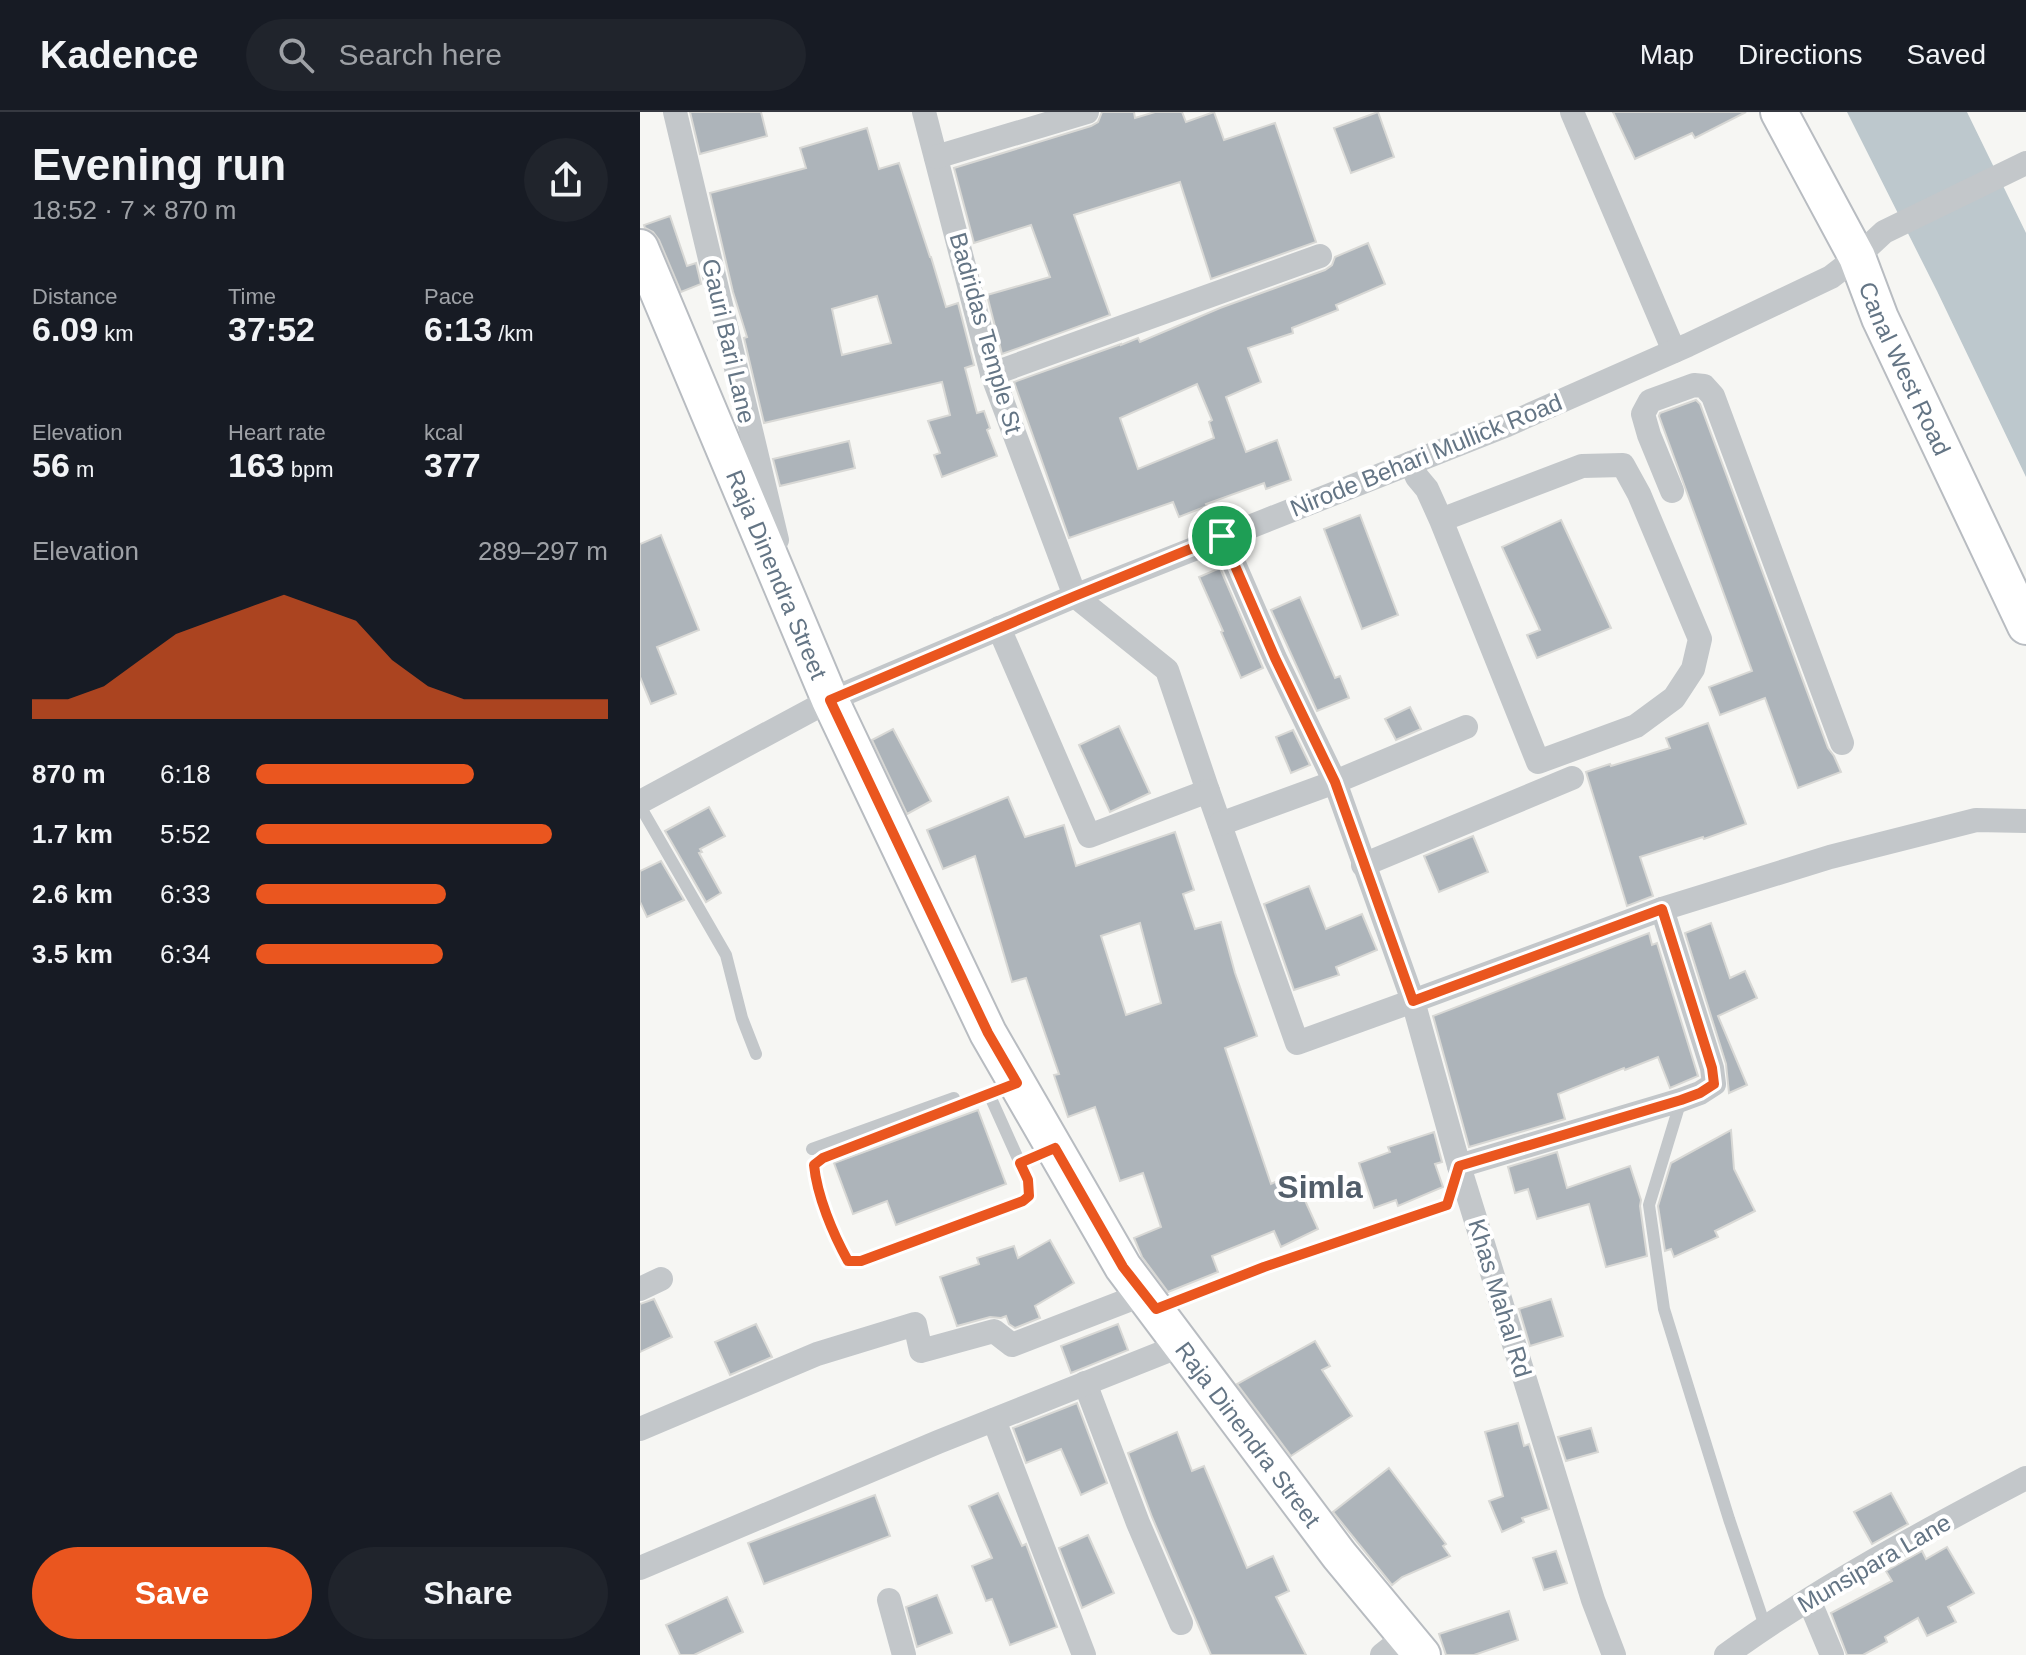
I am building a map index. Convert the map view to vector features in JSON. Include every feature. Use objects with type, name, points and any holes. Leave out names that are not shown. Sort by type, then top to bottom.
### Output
[{"type":"main road","name":"Canal West Road","points":[[1779,112],[1857,257],[1880,318],[2026,626]]},
{"type":"main road","name":"Raja Dinendra Street","points":[[643,261],[830,700],[988,1033],[1006,1084],[1055,1148],[1123,1267],[1339,1555],[1403,1649]]},
{"type":"street","name":"Gauri Bari Lane","points":[[675,112],[795,616]]},
{"type":"street","name":"Badridas Temple St","points":[[924,112],[992,374],[1075,596]]},
{"type":"street","points":[[936,157],[1087,112]]},
{"type":"street","points":[[1572,112],[1681,348],[1713,396],[1842,743]]},
{"type":"street","name":"Nirode Behari Mullick Road","points":[[640,804],[830,700],[1222,536],[1507,425],[1681,348],[1831,277],[1884,232],[2026,163]]},
{"type":"street","points":[[992,374],[1320,256]]},
{"type":"street","points":[[1637,368],[1650,401]]},
{"type":"street","points":[[1672,491],[1643,414],[1650,401],[1694,385],[1704,386]]},
{"type":"street","points":[[1418,460],[1429,473],[1427,489],[1538,762],[1636,726],[1674,698],[1693,669],[1700,639],[1639,494],[1623,465],[1582,466],[1441,520]]},
{"type":"street","name":"Khas Mahal Rd","points":[[1222,536],[1275,658],[1335,782],[1413,1001],[1459,1166],[1593,1600],[1614,1655]]},
{"type":"street","points":[[1075,596],[1167,670],[1297,1043],[1662,909],[1830,857],[1976,820],[2026,821]]},
{"type":"street","points":[[999,628],[1089,836],[1208,791]]},
{"type":"street","points":[[1220,824],[1335,782],[1466,727]]},
{"type":"street","points":[[1363,865],[1572,778]]},
{"type":"street","points":[[1459,1166],[1681,1100],[1714,1084],[1712,1068],[1662,909]]},
{"type":"street","points":[[640,1429],[817,1354],[915,1324],[921,1351],[994,1331],[1012,1345],[1150,1302]]},
{"type":"street","points":[[640,1568],[1182,1345]]},
{"type":"street","points":[[1085,1383],[1138,1523],[1181,1623]]},
{"type":"street","points":[[994,1420],[1084,1655]]},
{"type":"street","name":"Munsipara Lane","points":[[1726,1655],[1765,1626],[1913,1538],[2026,1478]]},
{"type":"street","points":[[889,1600],[904,1655]]},
{"type":"street","points":[[1809,1600],[1832,1655]]},
{"type":"lane","points":[[640,804],[726,955],[742,1018],[756,1054]]},
{"type":"lane","points":[[812,1149],[1006,1084]]},
{"type":"lane","points":[[1006,1084],[1029,1196],[1010,1207],[861,1261],[848,1261],[815,1179],[814,1165],[823,1158],[1006,1084]]},
{"type":"lane","points":[[1681,1100],[1649,1205],[1664,1309],[1765,1626]]},
{"type":"lane","points":[[1020,1163],[1055,1148]]},
{"type":"lane","points":[[1150,1302],[1447,1205],[1459,1166]]},
{"type":"shaded area","points":[[1847,112],[1967,112],[2026,233],[2026,477],[1937,291]]},
{"type":"building","points":[[690,112],[761,112],[767,136],[700,154]]},
{"type":"building","points":[[1102,112],[1134,112],[1135,118],[1155,112],[1182,112],[1186,122],[1214,112],[1224,140],[1275,123],[1316,242],[1211,279],[1180,182],[1074,215],[1110,315],[1002,354],[987,295],[1050,277],[1031,225],[974,243],[954,168],[1091,126],[1098,122]]},
{"type":"building","points":[[1378,112],[1394,157],[1351,173],[1334,128]]},
{"type":"building","points":[[1613,112],[1746,112],[1695,138],[1692,133],[1635,159]]},
{"type":"building","points":[[867,128],[879,169],[899,163],[946,307],[958,303],[974,365],[965,368],[977,413],[984,411],[997,456],[942,477],[934,455],[940,453],[928,421],[950,415],[942,382],[764,423],[744,338],[747,337],[710,193],[806,168],[800,148]],"holes":[[[877,296],[891,343],[842,355],[832,309]]]},
{"type":"building","points":[[670,216],[687,266],[696,263],[701,284],[681,292],[659,240],[644,225]]},
{"type":"building","points":[[1368,243],[1385,284],[1336,305],[1338,310],[1292,328],[1293,333],[1248,348],[1261,382],[1226,397],[1246,452],[1277,440],[1291,480],[1266,489],[1264,483],[1179,517],[1173,502],[1069,538],[1014,382],[1138,338],[1140,342],[1220,308],[1325,270],[1332,265],[1335,257]],"holes":[[[1197,384],[1212,420],[1209,422],[1214,438],[1138,469],[1120,418]]]},
{"type":"building","points":[[1696,400],[1828,748],[1841,772],[1798,788],[1765,698],[1720,715],[1709,687],[1752,671],[1659,416]]},
{"type":"building","points":[[849,441],[855,468],[780,486],[773,459]]},
{"type":"building","points":[[1360,515],[1398,615],[1362,629],[1324,529]]},
{"type":"building","points":[[1561,520],[1611,628],[1537,658],[1527,635],[1540,630],[1502,547]]},
{"type":"building","points":[[661,535],[699,630],[657,647],[676,694],[651,704],[640,677],[640,544]]},
{"type":"building","points":[[1220,568],[1263,668],[1241,678],[1199,577]]},
{"type":"building","points":[[1300,597],[1335,678],[1340,676],[1349,698],[1317,711],[1271,610]]},
{"type":"building","points":[[1410,707],[1421,729],[1396,740],[1385,719]]},
{"type":"building","points":[[1708,723],[1746,824],[1640,857],[1653,896],[1627,906],[1586,772],[1670,748],[1666,738]]},
{"type":"building","points":[[1119,726],[1150,793],[1110,812],[1079,745]]},
{"type":"building","points":[[893,729],[931,801],[907,814],[872,740]]},
{"type":"building","points":[[1293,730],[1310,765],[1291,773],[1276,737]]},
{"type":"building","points":[[1008,797],[1025,837],[1064,825],[1076,866],[1175,832],[1194,890],[1183,894],[1195,929],[1221,922],[1257,1036],[1225,1048],[1271,1184],[1293,1174],[1318,1229],[1281,1247],[1274,1231],[1212,1256],[1218,1272],[1168,1292],[1142,1257],[1134,1238],[1161,1227],[1143,1173],[1120,1181],[1095,1107],[1068,1117],[1054,1075],[1059,1074],[1026,978],[1012,982],[975,856],[943,869],[927,830]],"holes":[[[1140,923],[1161,1003],[1126,1015],[1101,936]]]},
{"type":"building","points":[[709,807],[725,836],[700,849],[702,852],[699,853],[721,893],[706,902],[665,831]]},
{"type":"building","points":[[1473,836],[1488,872],[1439,892],[1424,856]]},
{"type":"building","points":[[661,861],[684,900],[647,917],[640,902],[640,871]]},
{"type":"building","points":[[1309,886],[1326,929],[1362,914],[1377,950],[1336,967],[1339,975],[1294,990],[1264,904]]},
{"type":"building","points":[[1711,923],[1730,978],[1745,971],[1757,998],[1718,1016],[1747,1085],[1729,1093],[1726,1064],[1685,933]]},
{"type":"building","points":[[1649,933],[1652,945],[1657,943],[1698,1076],[1670,1088],[1658,1057],[1558,1094],[1565,1119],[1469,1147],[1433,1016]]},
{"type":"building","points":[[978,1110],[1006,1184],[896,1225],[887,1201],[853,1214],[834,1163]]},
{"type":"building","points":[[1731,1130],[1734,1169],[1755,1211],[1715,1231],[1718,1237],[1674,1257],[1671,1249],[1665,1251],[1658,1206],[1671,1163]]},
{"type":"building","points":[[1434,1132],[1442,1162],[1435,1164],[1443,1187],[1398,1206],[1396,1200],[1374,1208],[1359,1163],[1390,1152],[1388,1147]]},
{"type":"building","points":[[1557,1152],[1567,1188],[1630,1166],[1641,1200],[1647,1256],[1606,1267],[1589,1204],[1537,1219],[1528,1189],[1515,1193],[1508,1167]]},
{"type":"building","points":[[1050,1240],[1074,1283],[1035,1306],[1040,1318],[1015,1328],[1006,1316],[957,1326],[940,1277],[979,1264],[977,1258],[1014,1246],[1018,1258]]},
{"type":"building","points":[[654,1299],[672,1337],[640,1352],[640,1304]]},
{"type":"building","points":[[1551,1299],[1563,1336],[1530,1346],[1519,1309]]},
{"type":"building","points":[[756,1324],[772,1357],[730,1375],[715,1342]]},
{"type":"building","points":[[1118,1324],[1128,1350],[1071,1373],[1061,1346]]},
{"type":"building","points":[[1315,1341],[1330,1366],[1322,1370],[1352,1416],[1291,1456],[1237,1384]]},
{"type":"building","points":[[1077,1403],[1107,1483],[1081,1495],[1061,1449],[1026,1463],[1013,1428]]},
{"type":"building","points":[[1518,1423],[1524,1446],[1529,1444],[1549,1509],[1522,1518],[1524,1522],[1502,1532],[1489,1501],[1503,1496],[1485,1432]]},
{"type":"building","points":[[1591,1428],[1598,1452],[1566,1461],[1558,1437]]},
{"type":"building","points":[[1177,1432],[1192,1471],[1204,1466],[1247,1568],[1273,1556],[1289,1591],[1276,1597],[1306,1655],[1211,1655],[1128,1453]]},
{"type":"building","points":[[1389,1468],[1446,1544],[1443,1546],[1450,1556],[1402,1577],[1392,1585],[1333,1512]]},
{"type":"building","points":[[998,1493],[1022,1546],[1026,1544],[1057,1627],[1010,1645],[992,1599],[986,1601],[972,1566],[992,1558],[969,1506]]},
{"type":"building","points":[[1891,1493],[1908,1524],[1872,1544],[1854,1512]]},
{"type":"building","points":[[875,1495],[890,1536],[764,1584],[748,1543]]},
{"type":"building","points":[[1088,1535],[1114,1593],[1082,1608],[1059,1548]]},
{"type":"building","points":[[1947,1547],[1974,1593],[1948,1607],[1956,1622],[1927,1636],[1918,1618],[1885,1637],[1887,1642],[1863,1655],[1847,1655],[1831,1613],[1892,1581],[1886,1571],[1922,1551],[1926,1559]]},
{"type":"building","points":[[1556,1551],[1567,1583],[1544,1590],[1533,1558]]},
{"type":"building","points":[[937,1595],[952,1633],[917,1647],[906,1607]]},
{"type":"building","points":[[727,1597],[743,1632],[694,1655],[680,1655],[666,1625]]},
{"type":"building","points":[[1509,1611],[1518,1640],[1474,1655],[1446,1655],[1439,1634]]},
{"type":"district","name":"Simla","points":[[1320,1187]]},
{"type":"route","points":[[1222,536],[1275,658],[1335,782],[1413,1001],[1662,909],[1712,1068],[1714,1084],[1681,1100],[1459,1166],[1447,1205],[1264,1267],[1156,1309],[1123,1267],[1055,1148],[1020,1163],[1028,1180],[1029,1196],[1023,1201],[861,1261],[848,1261],[815,1179],[814,1165],[823,1158],[1017,1083],[988,1033],[830,700],[1222,536]]}]
